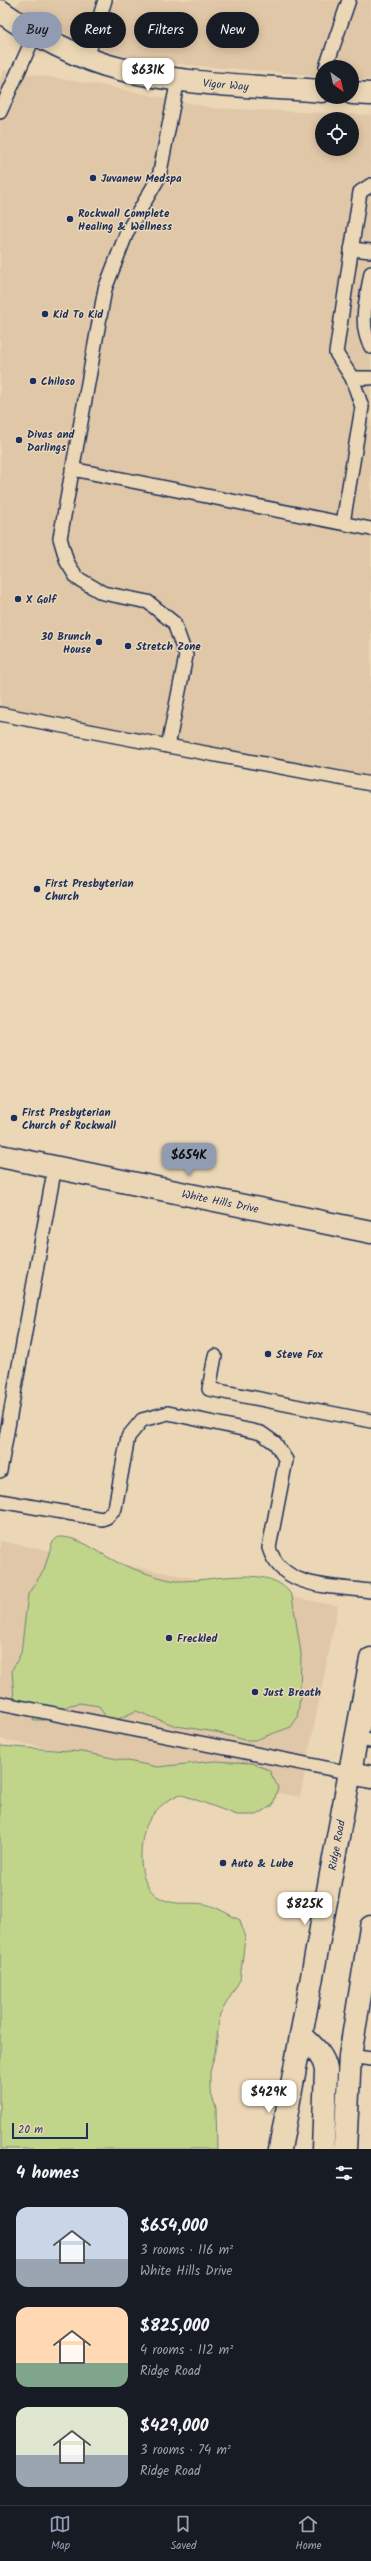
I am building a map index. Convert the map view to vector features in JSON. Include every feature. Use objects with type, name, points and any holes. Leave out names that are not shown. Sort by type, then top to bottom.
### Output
[{"type":"main road","name":"Vigor Way","points":[[0,11],[12,18]]},
{"type":"main road","name":"Vigor Way","points":[[62,46],[86,58],[119,69],[178,79],[315,90]]},
{"type":"main road","points":[[359,93],[371,94]]},
{"type":"main road","name":"White Hills Drive","points":[[0,1156],[55,1166],[371,1232]]},
{"type":"main road","name":"Ridge Road","points":[[280,2149],[301,2036],[361,1775],[371,1659]]},
{"type":"main road","points":[[345,2149],[361,2058],[371,1927]]},
{"type":"main road","points":[[301,2036],[319,2053],[325,2062],[323,2149]]},
{"type":"lane","points":[[86,58],[106,0]]},
{"type":"lane","points":[[328,60],[349,0]]},
{"type":"lane","points":[[0,112],[29,48]]},
{"type":"lane","points":[[168,746],[186,656],[174,622],[148,602],[103,593],[77,578],[67,562],[60,538],[105,289],[127,232],[159,177],[178,79]]},
{"type":"lane","points":[[343,523],[362,407],[352,378],[336,353],[360,192],[371,185]]},
{"type":"lane","points":[[351,249],[371,251]]},
{"type":"lane","points":[[371,273],[364,322],[365,338],[371,347]]},
{"type":"lane","points":[[352,378],[371,378]]},
{"type":"lane","points":[[72,469],[371,529]]},
{"type":"lane","points":[[0,714],[371,784]]},
{"type":"lane","points":[[0,1471],[55,1166]]},
{"type":"lane","points":[[215,1356],[209,1389],[371,1421]]},
{"type":"lane","points":[[0,1501],[102,1519],[107,1517],[115,1508],[128,1437],[142,1420],[168,1413],[261,1434],[275,1443],[286,1460],[269,1548],[273,1559],[280,1569],[302,1581],[371,1591]]},
{"type":"lane","points":[[0,1704],[361,1775]]},
{"type":"shaded area","points":[[21,0],[371,0],[371,80],[359,79],[359,60],[315,60],[315,75],[163,63],[123,56],[98,48],[126,48],[126,12],[70,12],[70,36],[62,32],[62,12],[22,12],[14,8]]},
{"type":"shaded area","points":[[4,70],[105,86],[213,108],[315,113],[315,156],[359,156],[359,115],[370,115],[371,108],[371,783],[0,721],[0,78]]},
{"type":"shaded area","points":[[0,1541],[338,1606],[300,1797],[0,1739]]},
{"type":"green space","points":[[58,1537],[66,1537],[82,1542],[125,1565],[164,1579],[191,1581],[240,1576],[270,1579],[283,1586],[292,1596],[301,1653],[300,1699],[297,1718],[291,1727],[255,1740],[245,1740],[216,1732],[176,1726],[136,1711],[109,1723],[99,1706],[80,1703],[70,1705],[44,1720],[34,1720],[19,1707],[14,1699],[12,1670],[21,1653],[28,1594],[44,1570],[52,1543]]},
{"type":"green space","points":[[0,1746],[82,1752],[158,1767],[214,1761],[252,1763],[269,1770],[278,1787],[273,1805],[257,1815],[237,1815],[180,1794],[166,1802],[154,1813],[146,1826],[142,1842],[142,1868],[147,1885],[152,1892],[158,1897],[167,1901],[204,1904],[222,1911],[240,1920],[245,1938],[240,1980],[220,2014],[215,2053],[210,2072],[210,2091],[216,2108],[217,2149],[0,2149]]},
{"type":"place","name":"Juvanew Medspa","points":[[93,178]]},
{"type":"place","name":"Rockwall Complete Healing & Wellness","points":[[70,219]]},
{"type":"place","name":"Kid To Kid","points":[[45,314]]},
{"type":"place","name":"Chiloso","points":[[33,381]]},
{"type":"place","name":"Divas and Darlings","points":[[19,440]]},
{"type":"place","name":"X Golf","points":[[18,599]]},
{"type":"place","name":"30 Brunch House","points":[[99,642]]},
{"type":"place","name":"Stretch Zone","points":[[128,646]]},
{"type":"place","name":"First Presbyterian Church","points":[[37,889]]},
{"type":"place","name":"First Presbyterian Church of Rockwall","points":[[14,1118]]},
{"type":"place","name":"Steve Fox","points":[[268,1354]]},
{"type":"place","name":"Freckled","points":[[169,1638]]},
{"type":"place","name":"Just Breath","points":[[255,1692]]},
{"type":"place","name":"Auto & Lube","points":[[223,1863]]}]
